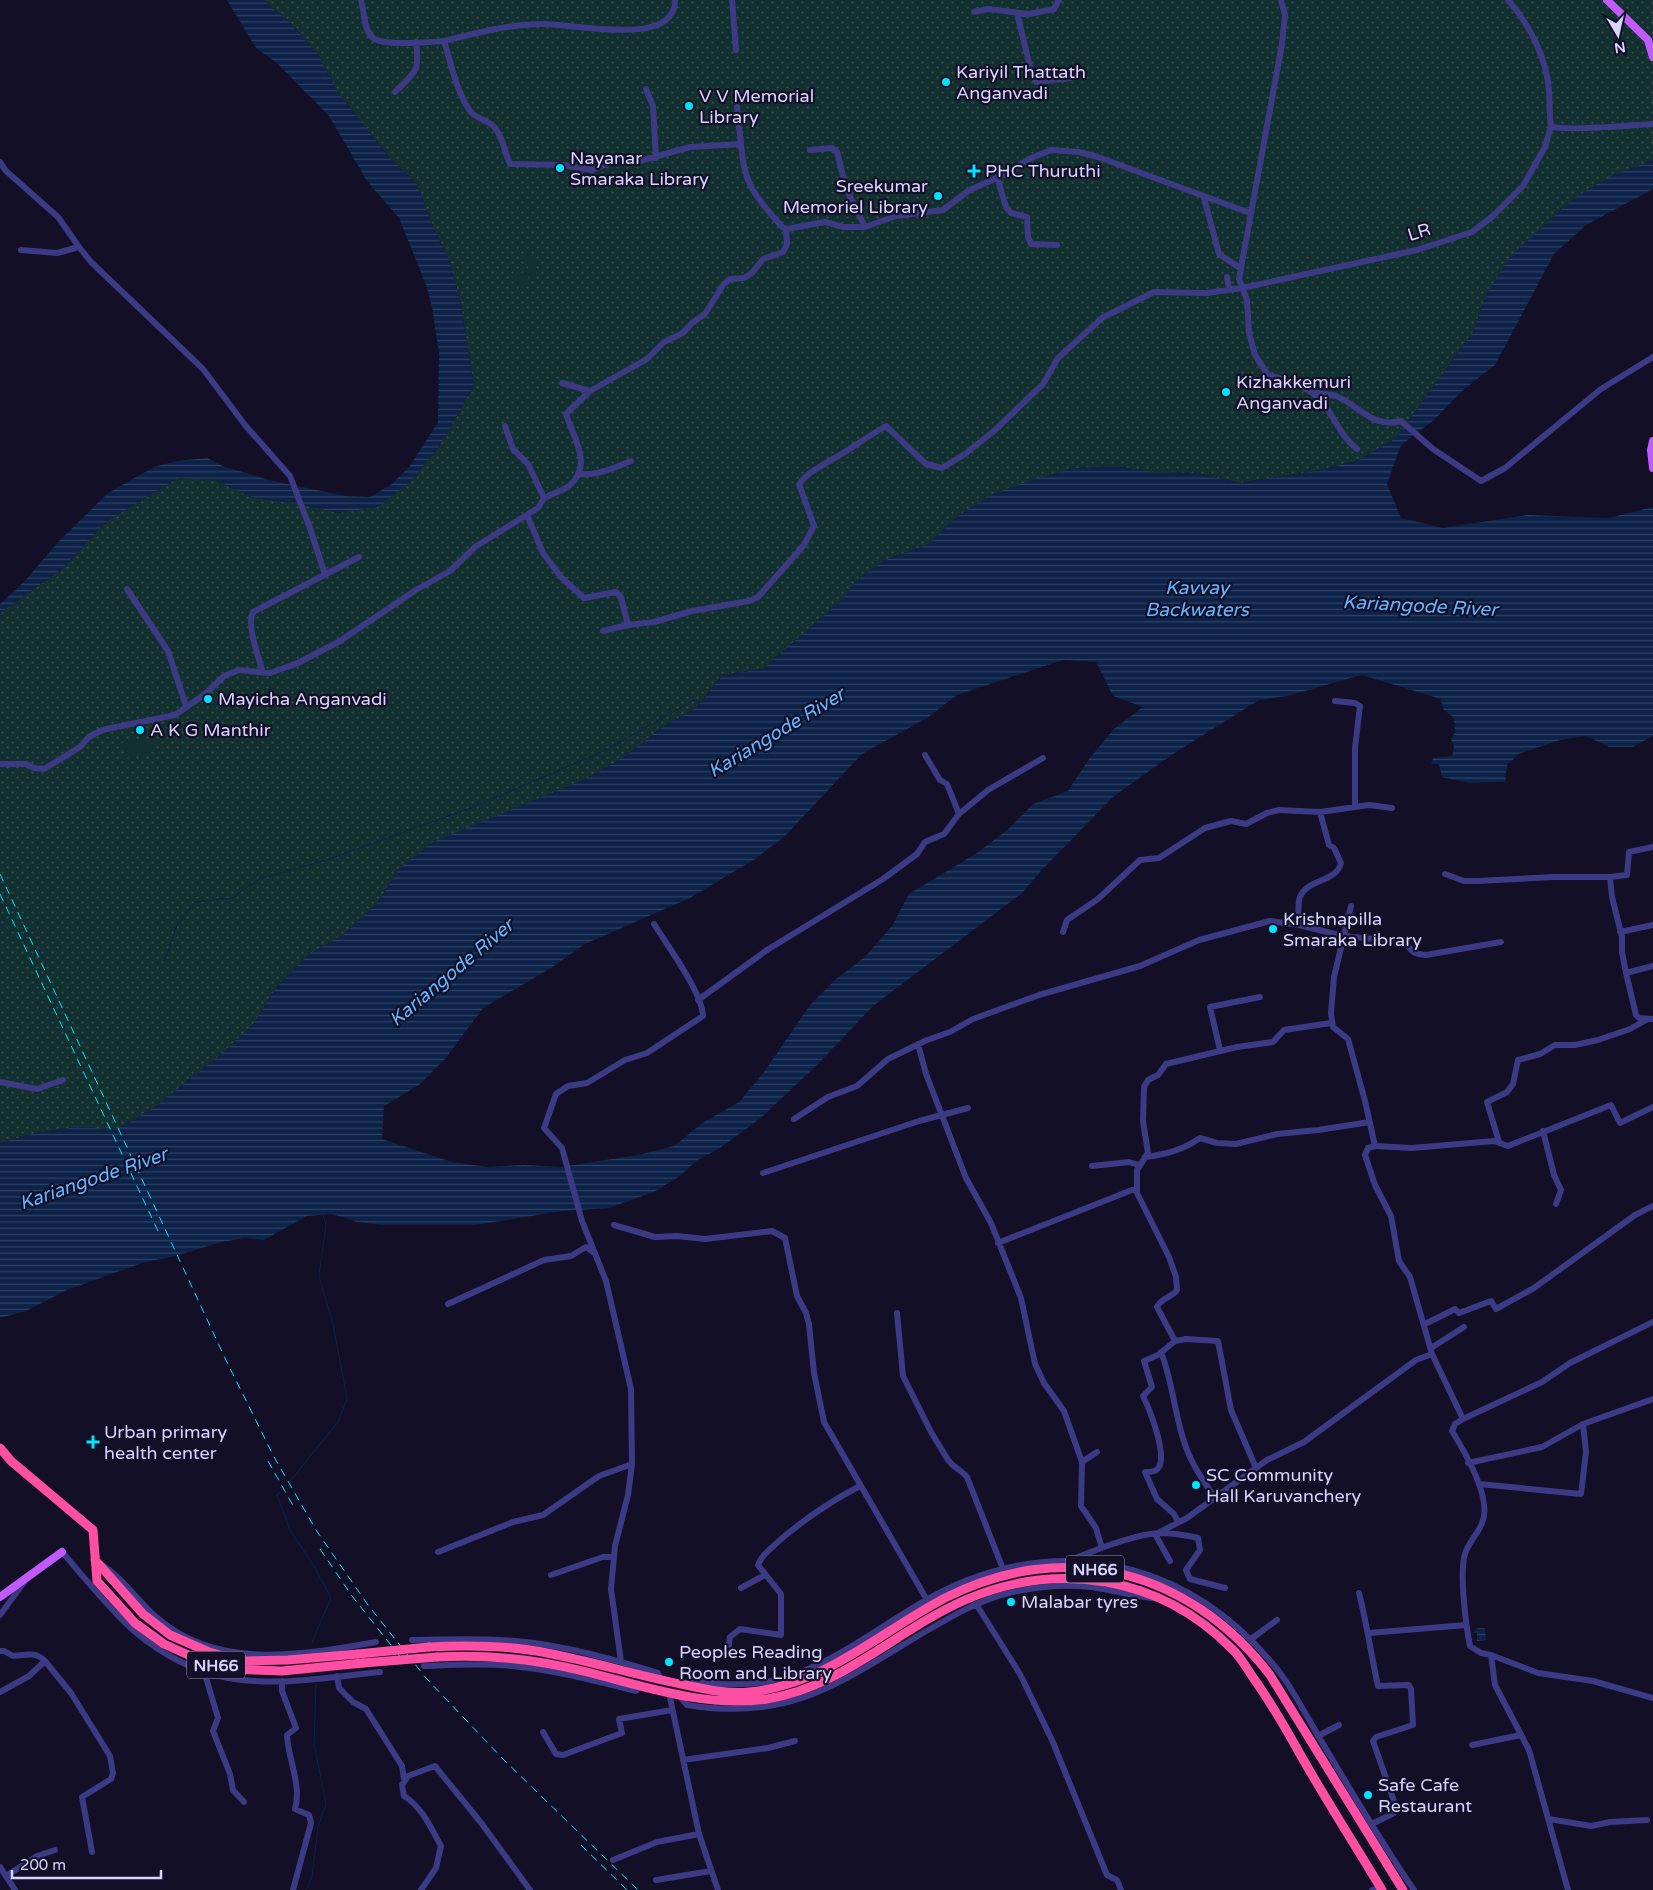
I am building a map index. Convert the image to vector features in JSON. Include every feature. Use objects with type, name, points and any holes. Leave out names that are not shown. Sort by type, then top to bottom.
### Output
[{"type":"highway","name":"NH66","points":[[0,1448],[11,1460],[93,1530],[97,1581],[135,1623],[164,1644],[195,1658],[229,1669],[282,1671],[436,1657],[476,1655],[513,1657],[581,1670],[673,1694],[719,1702],[744,1702],[811,1688],[954,1606],[1001,1586],[1063,1578],[1092,1579],[1123,1584],[1194,1616],[1234,1650],[1276,1710],[1378,1889]]},
{"type":"highway","name":"NH66","points":[[95,1560],[143,1614],[170,1635],[209,1652],[242,1661],[288,1660],[429,1647],[474,1645],[547,1653],[661,1681],[718,1691],[746,1692],[790,1684],[829,1668],[945,1598],[1000,1576],[1070,1568],[1085,1568],[1120,1574],[1157,1585],[1186,1599],[1212,1615],[1255,1656],[1270,1675],[1403,1890]]},
{"type":"highway","name":"NH66","points":[[640,1686],[661,1681]]},
{"type":"main road","points":[[1606,0],[1648,40],[1653,57]]},
{"type":"main road","points":[[1653,441],[1651,450],[1653,468]]},
{"type":"main road","points":[[0,1597],[26,1580],[62,1552]]},
{"type":"street","points":[[361,0],[371,36],[385,43],[444,40],[487,31],[543,24],[587,29],[643,28],[656,25],[671,16],[675,9],[675,0]]},
{"type":"street","points":[[732,0],[736,50]]},
{"type":"street","points":[[974,12],[988,9],[1029,14],[1054,9],[1059,0]]},
{"type":"street","points":[[1281,0],[1285,14],[1282,44],[1239,279],[1247,300],[1249,333],[1256,355],[1268,375],[1294,382],[1313,392],[1337,396],[1359,411],[1389,424],[1401,420],[1433,450],[1481,481],[1505,468],[1601,389],[1653,357]]},
{"type":"street","name":"LR","points":[[628,625],[654,622],[692,610],[749,601],[758,597],[804,545],[814,526],[799,484],[808,472],[834,459],[886,426],[926,464],[942,468],[965,454],[994,431],[1043,384],[1058,358],[1102,318],[1154,292],[1207,293],[1242,288],[1417,250],[1472,232],[1493,216],[1523,186],[1545,147],[1551,126],[1550,92],[1544,62],[1526,25],[1508,0]]},
{"type":"street","points":[[1017,13],[1031,71],[1036,82],[1072,78]]},
{"type":"street","points":[[444,40],[462,95],[477,118],[495,127],[504,144],[510,164],[564,165],[592,170],[621,158],[640,161],[690,147],[740,144]]},
{"type":"street","points":[[395,92],[419,64],[416,42]]},
{"type":"street","points":[[646,89],[653,106],[656,158]]},
{"type":"street","points":[[0,764],[26,764],[34,768],[44,769],[80,747],[89,737],[102,730],[174,715],[224,676],[239,670],[270,673],[298,663],[340,641],[416,590],[450,571],[475,547],[540,506],[544,498],[570,486],[578,474],[582,455],[574,429],[566,414],[590,391],[647,359],[664,342],[682,334],[692,323],[705,314],[723,285],[730,279],[744,278],[752,273],[764,259],[783,252],[787,244],[786,229],[766,210],[749,186],[740,144],[737,107]]},
{"type":"street","points":[[1551,126],[1555,129],[1576,129],[1653,124]]},
{"type":"street","points":[[810,150],[832,148],[837,152],[846,188],[865,227]]},
{"type":"street","points":[[786,229],[826,222],[844,227],[865,227],[896,216],[943,210],[968,191],[1029,159],[1051,150],[1079,152],[1140,171],[1204,198],[1250,213]]},
{"type":"street","points":[[0,162],[6,171],[58,217],[91,262],[203,368],[245,425],[290,476],[325,574]]},
{"type":"street","points":[[997,177],[1006,207],[1011,213],[1027,217],[1028,237],[1031,244],[1058,245]]},
{"type":"street","points":[[1204,198],[1219,254],[1240,268]]},
{"type":"street","points":[[21,250],[57,253],[79,247]]},
{"type":"street","points":[[1226,277],[1229,290]]},
{"type":"street","points":[[562,382],[590,391]]},
{"type":"street","points":[[1313,392],[1347,442],[1357,449]]},
{"type":"street","points":[[505,426],[513,449],[528,464],[544,498]]},
{"type":"street","points":[[578,474],[587,475],[607,471],[631,461]]},
{"type":"street","points":[[527,514],[543,553],[560,577],[584,598],[616,592],[621,597],[628,625],[603,631]]},
{"type":"street","points":[[263,673],[253,639],[250,618],[254,612],[360,557]]},
{"type":"street","points":[[127,589],[168,651],[186,706]]},
{"type":"street","points":[[1335,701],[1355,702],[1360,706],[1355,748],[1355,806]]},
{"type":"street","points":[[925,754],[940,780],[947,784],[959,814]]},
{"type":"street","points":[[698,1000],[767,950],[883,879],[917,854],[925,842],[944,834],[959,814],[988,790],[1043,758]]},
{"type":"street","points":[[1063,932],[1067,920],[1098,899],[1140,860],[1159,858],[1205,828],[1231,821],[1246,824],[1267,813],[1279,810],[1320,812],[1369,805],[1392,808]]},
{"type":"street","points":[[1299,925],[1299,902],[1304,892],[1311,885],[1336,873],[1341,863],[1334,848],[1329,845],[1320,812]]},
{"type":"street","points":[[1445,874],[1464,881],[1554,877],[1610,877],[1627,874],[1629,852],[1653,847]]},
{"type":"street","points":[[1610,877],[1626,973],[1636,1015],[1639,1018],[1650,1020]]},
{"type":"street","points":[[1351,906],[1342,936],[1334,977],[1331,1023],[1336,1031],[1345,1034],[1348,1039],[1375,1146]]},
{"type":"street","points":[[794,1119],[828,1097],[857,1086],[888,1059],[918,1044],[950,1032],[973,1018],[1140,966],[1199,940],[1264,922],[1299,925],[1342,936],[1406,942],[1409,950],[1415,954],[1426,955],[1500,942]]},
{"type":"street","points":[[621,1662],[611,1589],[614,1557],[628,1495],[632,1464],[631,1389],[606,1280],[582,1221],[562,1148],[544,1128],[556,1094],[568,1086],[587,1083],[625,1060],[647,1053],[703,1016],[702,1007],[680,964],[654,924]]},
{"type":"street","points":[[1620,932],[1653,924]]},
{"type":"street","points":[[1626,973],[1653,966]]},
{"type":"street","points":[[1220,1050],[1210,1007],[1260,997]]},
{"type":"street","points":[[1499,1142],[1487,1102],[1507,1092],[1513,1084],[1518,1060],[1540,1054],[1555,1045],[1575,1045],[1598,1040],[1650,1020]]},
{"type":"street","points":[[1175,1341],[1157,1307],[1159,1303],[1172,1296],[1177,1290],[1176,1277],[1169,1257],[1144,1211],[1137,1188],[1139,1165],[1148,1153],[1143,1121],[1144,1087],[1148,1080],[1158,1075],[1166,1064],[1220,1050],[1273,1042],[1284,1030],[1331,1023]]},
{"type":"street","points":[[918,1044],[926,1074],[966,1178],[991,1223],[1021,1298],[1035,1364],[1044,1383],[1064,1411],[1082,1462],[1081,1506],[1096,1528],[1102,1548]]},
{"type":"street","points":[[0,1082],[37,1088],[63,1080]]},
{"type":"street","points":[[1463,1420],[1431,1351],[1425,1324],[1410,1277],[1398,1261],[1391,1216],[1375,1184],[1365,1155],[1368,1148],[1375,1146],[1412,1148],[1499,1142],[1512,1145],[1611,1105],[1620,1122],[1653,1107]]},
{"type":"street","points":[[763,1173],[919,1121],[968,1108]]},
{"type":"street","points":[[1145,1157],[1166,1155],[1190,1145],[1200,1138],[1217,1143],[1236,1144],[1277,1134],[1370,1122]]},
{"type":"street","points":[[1543,1132],[1554,1175],[1561,1190],[1556,1204]]},
{"type":"street","points":[[1092,1166],[1129,1162],[1139,1165]]},
{"type":"street","points":[[998,1243],[1137,1188]]},
{"type":"street","points":[[1425,1324],[1455,1309],[1459,1313],[1491,1301],[1496,1309],[1534,1288],[1635,1215],[1653,1206]]},
{"type":"street","points":[[614,1225],[655,1236],[704,1239],[772,1231],[785,1238],[797,1296],[809,1324],[814,1373],[824,1422],[927,1600]]},
{"type":"street","points":[[448,1304],[544,1260],[571,1256],[586,1247],[594,1253]]},
{"type":"street","points":[[897,1313],[903,1376],[948,1460],[955,1469],[968,1477],[1003,1569]]},
{"type":"street","points":[[1653,1322],[1570,1363],[1542,1382],[1455,1424],[1452,1431],[1479,1484],[1486,1510],[1483,1523],[1465,1554],[1466,1625],[1470,1646],[1481,1653],[1538,1673],[1593,1681],[1653,1698]]},
{"type":"street","points":[[1070,1561],[1102,1548],[1156,1534],[1178,1522],[1256,1468],[1304,1442],[1464,1327]]},
{"type":"street","points":[[1178,1522],[1174,1514],[1157,1499],[1146,1472],[1155,1471],[1160,1466],[1162,1450],[1143,1396],[1152,1387],[1144,1361],[1161,1352],[1175,1341],[1186,1339],[1218,1341],[1231,1410],[1256,1468]]},
{"type":"street","points":[[1161,1352],[1171,1379],[1173,1394],[1190,1456],[1214,1497]]},
{"type":"street","points":[[1468,1463],[1542,1447],[1583,1424],[1653,1399]]},
{"type":"street","points":[[1479,1484],[1581,1494],[1586,1452],[1583,1424]]},
{"type":"street","points":[[1082,1462],[1097,1452]]},
{"type":"street","points":[[438,1552],[513,1522],[543,1515],[598,1476],[632,1464]]},
{"type":"street","points":[[727,1656],[730,1637],[740,1629],[781,1635],[781,1594],[758,1565],[762,1555],[804,1519],[827,1503],[860,1486]]},
{"type":"street","points":[[1156,1534],[1170,1561]]},
{"type":"street","points":[[1156,1534],[1198,1538],[1200,1550],[1186,1570],[1190,1579],[1224,1588]]},
{"type":"street","points":[[62,1552],[133,1630],[166,1654],[204,1671],[228,1678],[282,1681],[380,1672]]},
{"type":"street","points":[[551,1575],[603,1557],[614,1557]]},
{"type":"street","points":[[95,1560],[116,1573],[156,1617],[173,1629],[215,1648],[242,1654],[271,1656],[322,1651],[376,1642]]},
{"type":"street","points":[[680,1684],[694,1680],[742,1684],[784,1678],[828,1658],[927,1600],[963,1582],[1003,1569],[1070,1561],[1100,1562],[1159,1578],[1213,1606],[1251,1639],[1288,1685],[1414,1890]]},
{"type":"street","points":[[741,1588],[765,1575]]},
{"type":"street","points":[[0,1615],[26,1580]]},
{"type":"street","points":[[673,1694],[687,1705],[733,1711],[773,1706],[804,1699],[827,1689],[952,1616],[976,1604],[1004,1594],[1062,1585],[1093,1588],[1157,1599]]},
{"type":"street","points":[[1359,1593],[1369,1633],[1369,1648],[1378,1686],[1409,1685],[1411,1689],[1413,1725],[1376,1737],[1373,1741],[1396,1807],[1394,1813],[1372,1824]]},
{"type":"street","points":[[976,1604],[1020,1674],[1052,1740],[1107,1875],[1117,1880],[1121,1890]]},
{"type":"street","points":[[1251,1639],[1277,1620]]},
{"type":"street","points":[[1369,1633],[1382,1630],[1466,1625]]},
{"type":"street","points":[[412,1640],[485,1639],[518,1641],[621,1662],[658,1673],[661,1681]]},
{"type":"street","points":[[0,1651],[13,1656],[29,1654],[39,1656],[45,1661],[71,1693],[110,1756],[113,1773],[111,1779],[82,1798],[92,1852]]},
{"type":"street","points":[[1491,1655],[1496,1685],[1529,1750],[1568,1890]]},
{"type":"street","points":[[0,1692],[29,1676],[45,1661]]},
{"type":"street","points":[[424,1666],[476,1664],[512,1666],[583,1678],[636,1691],[640,1686]]},
{"type":"street","points":[[204,1671],[218,1718],[213,1732],[230,1774],[233,1790],[244,1802]]},
{"type":"street","points":[[337,1676],[338,1688],[353,1702],[366,1709],[382,1731],[402,1766],[405,1776],[402,1785],[404,1796],[412,1800],[422,1813],[441,1846],[436,1868],[421,1890]]},
{"type":"street","points":[[282,1681],[282,1692],[296,1728],[288,1736],[288,1748],[299,1798],[296,1808],[309,1815],[311,1823],[293,1890]]},
{"type":"street","points":[[673,1694],[672,1710],[699,1834],[718,1890]]},
{"type":"street","points":[[543,1732],[556,1754],[563,1755],[622,1733],[619,1719],[672,1710]]},
{"type":"street","points":[[1318,1736],[1339,1725]]},
{"type":"street","points":[[1472,1745],[1521,1735]]},
{"type":"street","points":[[683,1760],[768,1748],[795,1741]]},
{"type":"street","points":[[405,1776],[434,1766],[482,1824],[530,1890]]},
{"type":"street","points":[[1549,1819],[1591,1826],[1610,1822],[1647,1820]]},
{"type":"street","points":[[613,1860],[657,1842],[699,1834]]},
{"type":"street","points":[[6,1876],[37,1856],[55,1850]]},
{"type":"street","points":[[0,1867],[15,1890]]},
{"type":"street","points":[[656,1880],[711,1871]]},
{"type":"green space","points":[[263,0],[1653,0],[1653,160],[1487,293],[1473,332],[1396,438],[1359,460],[1320,470],[1240,483],[1197,473],[1156,472],[959,515],[927,545],[885,560],[857,580],[842,600],[763,669],[723,675],[696,708],[658,730],[626,756],[588,778],[470,829],[399,869],[376,905],[344,934],[307,956],[275,989],[253,1025],[220,1055],[155,1107],[117,1129],[76,1127],[36,1133],[0,1143],[0,613],[62,569],[107,521],[178,478],[215,480],[254,498],[296,503],[338,513],[411,481],[438,448],[474,386],[460,299],[449,260],[431,222],[417,184],[388,156],[337,91],[318,54],[289,22]]},
{"type":"green space","points":[[531,252],[536,273],[528,276],[529,282],[518,285],[516,274],[529,271],[524,253]]},
{"type":"green space","points":[[152,737],[155,751],[126,758],[122,743]]},
{"type":"water","points":[[227,0],[263,0],[289,22],[318,54],[337,91],[388,156],[417,184],[431,222],[449,260],[460,299],[474,386],[438,448],[411,481],[378,507],[338,513],[296,503],[254,498],[215,480],[178,478],[107,521],[62,569],[0,613],[0,604],[25,581],[57,543],[108,493],[154,467],[177,461],[207,458],[225,467],[273,481],[346,496],[370,497],[392,484],[410,466],[438,422],[439,353],[432,307],[426,285],[399,218],[367,181],[329,116],[277,63],[256,48]]},
{"type":"water","name":"Kavvay Backwaters","points":[[1653,160],[1653,189],[1586,225],[1554,254],[1495,365],[1462,391],[1434,420],[1401,445],[1387,484],[1401,518],[1443,528],[1527,515],[1609,518],[1653,507],[1653,736],[1633,747],[1609,747],[1586,736],[1560,740],[1519,754],[1507,765],[1505,782],[1469,783],[1442,777],[1439,764],[1431,764],[1433,758],[1452,756],[1454,747],[1451,739],[1455,733],[1454,718],[1443,709],[1441,699],[1362,675],[1287,696],[1259,700],[1173,754],[1113,797],[1022,893],[873,1006],[820,1062],[761,1118],[720,1148],[696,1161],[680,1176],[654,1192],[609,1208],[562,1211],[476,1225],[382,1225],[357,1222],[332,1214],[307,1216],[264,1240],[245,1238],[222,1242],[171,1257],[145,1262],[67,1290],[26,1311],[0,1318],[0,1143],[36,1133],[76,1127],[117,1129],[155,1107],[220,1055],[253,1025],[275,989],[307,956],[344,934],[376,905],[399,869],[431,843],[588,778],[626,756],[658,730],[696,708],[723,675],[763,669],[842,600],[857,580],[885,560],[927,545],[959,515],[993,494],[1074,468],[1115,466],[1156,472],[1197,473],[1240,483],[1320,470],[1359,460],[1396,438],[1473,332],[1487,293],[1510,257],[1574,198],[1611,176]],"holes":[[[1063,660],[1096,662],[1113,696],[1143,707],[1114,729],[1089,759],[1068,791],[1033,804],[1007,830],[977,853],[909,894],[892,926],[866,956],[836,979],[810,1005],[764,1072],[739,1102],[704,1122],[674,1146],[638,1155],[561,1167],[524,1165],[487,1167],[452,1162],[382,1139],[384,1106],[419,1085],[445,1059],[483,1008],[551,968],[585,944],[690,898],[755,859],[785,836],[862,754],[927,718],[957,695]]]},
{"type":"water","points":[[1478,1628],[1485,1628],[1486,1640],[1477,1641],[1477,1633],[1472,1633]]},
{"type":"waterway","points":[[165,960],[177,925],[195,902],[232,898],[259,879],[326,860],[471,808],[604,751],[694,700],[702,702]]},
{"type":"waterway","points":[[291,1480],[338,1422],[347,1399],[333,1324],[319,1276],[326,1224],[323,1215]]},
{"type":"waterway","points":[[281,1491],[277,1495],[290,1530],[314,1566],[331,1598],[312,1642]]},
{"type":"waterway","points":[[306,1890],[312,1876],[318,1827],[326,1804],[314,1744],[316,1684]]},
{"type":"railway","points":[[0,874],[225,1358],[273,1455],[316,1530],[368,1605],[426,1678],[503,1759],[638,1890]]},
{"type":"railway","points":[[0,894],[158,1231]]},
{"type":"railway","points":[[268,1461],[295,1509]]},
{"type":"railway","points":[[320,1549],[352,1596],[402,1659]]},
{"type":"railway","points":[[581,1845],[627,1890]]},
{"type":"place","name":"Kariyil Thattath Anganvadi","points":[[946,82]]},
{"type":"place","name":"V V Memorial Library","points":[[689,106]]},
{"type":"place","name":"Nayanar Smaraka Library","points":[[560,168]]},
{"type":"place","name":"PHC Thuruthi","points":[[974,171]]},
{"type":"place","name":"Sreekumar Memoriel Library","points":[[938,196]]},
{"type":"place","name":"Kizhakkemuri Anganvadi","points":[[1226,392]]},
{"type":"place","name":"Mayicha Anganvadi","points":[[208,699]]},
{"type":"place","name":"A K G Manthir","points":[[140,730]]},
{"type":"place","name":"Krishnapilla Smaraka Library","points":[[1273,929]]},
{"type":"place","name":"Urban primary health center","points":[[93,1442]]},
{"type":"place","name":"SC Community Hall Karuvanchery","points":[[1196,1485]]},
{"type":"place","name":"Malabar tyres","points":[[1011,1602]]},
{"type":"place","name":"Peoples Reading Room and Library","points":[[669,1662]]},
{"type":"place","name":"Safe Cafe Restaurant","points":[[1368,1795]]},
{"type":"water label","name":"Kariangode River","points":[[1420,605]]},
{"type":"water label","name":"Kariangode River","points":[[776,732]]},
{"type":"water label","name":"Kariangode River","points":[[451,972]]},
{"type":"water label","name":"Kariangode River","points":[[93,1178]]}]
